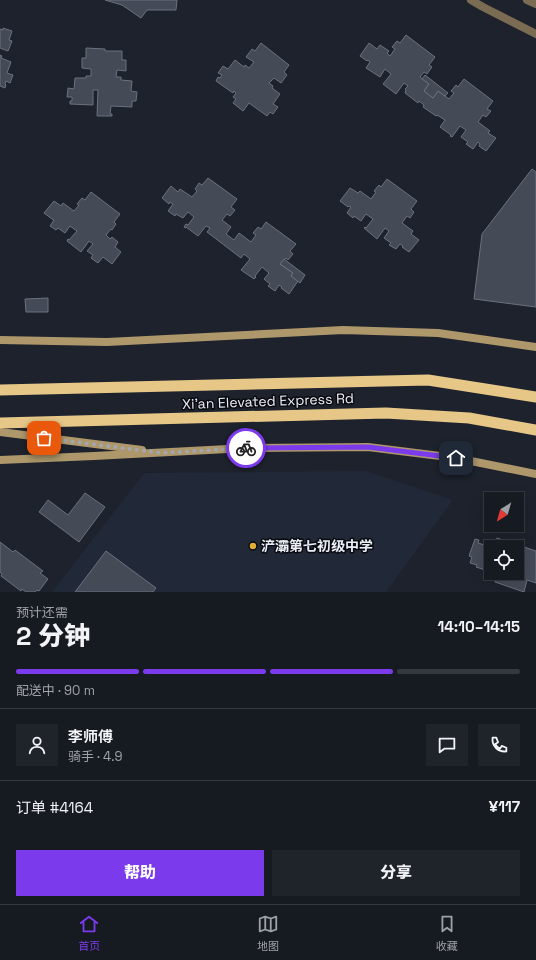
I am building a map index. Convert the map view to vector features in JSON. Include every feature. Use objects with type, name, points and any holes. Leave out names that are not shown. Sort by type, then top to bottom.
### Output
[{"type":"highway","name":"Xi'an Elevated Express Rd","points":[[0,390],[428,380],[536,397]]},
{"type":"highway","name":"Xi'an Elevated Express Rd","points":[[0,423],[386,413],[469,418],[536,430]]},
{"type":"main road","points":[[0,340],[107,342],[343,330],[438,334],[536,347]]},
{"type":"main road","points":[[0,432],[162,453]]},
{"type":"main road","points":[[0,460],[247,448],[368,447],[456,458],[536,474]]},
{"type":"street","points":[[471,0],[536,34]]},
{"type":"street","points":[[528,0],[536,4]]},
{"type":"shaded area","name":"浐灞第七初级中学","points":[[366,471],[453,500],[386,592],[52,592],[144,473]]},
{"type":"building","points":[[105,0],[177,0],[176,10],[147,10],[141,18],[122,5]]},
{"type":"building","points":[[3,28],[12,31],[9,40],[12,41],[8,51],[0,48],[0,29],[3,30]]},
{"type":"building","points":[[406,35],[435,57],[429,65],[432,67],[427,74],[424,72],[420,77],[429,84],[424,91],[433,98],[438,91],[449,99],[454,93],[451,91],[456,85],[458,87],[464,79],[493,101],[487,109],[491,111],[486,117],[483,115],[478,122],[490,131],[488,133],[496,138],[486,151],[479,146],[480,144],[478,142],[473,149],[466,144],[468,142],[461,137],[466,130],[460,126],[452,137],[450,136],[451,135],[440,127],[445,120],[437,115],[436,116],[423,107],[424,105],[419,101],[418,103],[405,93],[405,89],[408,86],[404,83],[396,94],[383,84],[391,74],[385,69],[380,77],[366,68],[370,62],[360,56],[369,43],[377,49],[380,45],[389,51],[387,53],[390,56],[395,49],[392,47],[397,41],[400,43]]},
{"type":"building","points":[[261,43],[289,65],[284,72],[287,75],[281,83],[274,78],[269,83],[273,86],[272,88],[280,94],[273,104],[278,107],[273,114],[270,112],[267,116],[249,103],[243,111],[233,103],[236,99],[233,97],[236,93],[234,91],[233,93],[216,81],[218,77],[220,78],[222,75],[218,73],[223,66],[228,69],[235,60],[244,67],[245,65],[249,68],[254,62],[246,57],[252,49],[255,51]]},
{"type":"building","points":[[86,48],[105,49],[105,51],[122,51],[122,60],[126,60],[126,71],[117,70],[116,77],[121,77],[121,80],[132,81],[131,91],[137,92],[136,101],[132,101],[132,107],[111,106],[110,114],[112,114],[112,116],[97,116],[98,90],[93,90],[93,105],[70,104],[72,97],[67,97],[68,88],[74,89],[75,78],[86,78],[86,76],[91,76],[91,69],[82,68],[82,58],[86,58]]},
{"type":"building","points":[[0,55],[2,56],[1,58],[11,62],[7,73],[13,75],[10,83],[6,81],[5,88],[0,86]]},
{"type":"building","points":[[425,75],[448,93],[445,96],[438,91],[433,98],[424,91],[429,84],[422,79]]},
{"type":"building","points":[[532,169],[536,172],[536,307],[474,299],[482,234]]},
{"type":"building","points":[[208,178],[237,199],[231,207],[235,210],[230,216],[227,214],[222,220],[231,227],[226,234],[234,240],[239,233],[251,242],[256,235],[253,233],[258,227],[261,229],[266,222],[296,244],[290,251],[293,254],[288,260],[286,258],[280,264],[293,273],[291,276],[298,281],[289,294],[279,285],[275,291],[268,286],[270,284],[264,279],[269,273],[262,267],[254,279],[241,270],[250,259],[244,254],[241,258],[207,232],[210,228],[206,226],[198,236],[184,227],[186,224],[188,225],[194,217],[188,212],[183,218],[176,214],[175,216],[168,211],[173,204],[170,202],[169,204],[162,198],[171,186],[178,192],[180,189],[192,197],[197,191],[195,189],[199,183],[202,185]]},
{"type":"building","points":[[387,179],[417,201],[411,209],[414,212],[410,218],[407,216],[402,223],[413,231],[411,234],[419,240],[409,252],[400,244],[396,249],[389,245],[391,243],[384,238],[389,231],[385,228],[377,239],[364,228],[366,228],[373,219],[366,214],[361,221],[354,216],[353,218],[347,213],[351,207],[348,207],[340,201],[350,188],[358,193],[360,191],[371,199],[376,192],[374,191],[379,185],[381,187]]},
{"type":"building","points":[[91,192],[120,214],[114,222],[116,224],[112,230],[111,229],[106,235],[110,239],[112,237],[118,242],[115,247],[121,252],[112,264],[103,257],[98,263],[91,258],[93,255],[87,251],[93,244],[89,241],[81,252],[67,241],[77,231],[70,226],[65,233],[58,228],[56,230],[50,226],[54,220],[44,213],[54,201],[61,206],[63,203],[74,211],[82,198],[85,200]]},
{"type":"building","points":[[284,259],[305,275],[300,283],[291,276],[293,273],[280,264]]},
{"type":"building","points":[[48,298],[48,312],[26,312],[25,299]]},
{"type":"building","points":[[85,493],[105,507],[79,542],[39,512],[48,500],[68,515]]},
{"type":"building","points":[[475,539],[479,540],[478,543],[484,545],[484,570],[476,567],[477,565],[470,563],[472,557],[469,556]]},
{"type":"building","points":[[0,542],[13,552],[15,550],[43,571],[40,573],[48,579],[39,591],[26,592],[22,589],[21,591],[1,576]]},
{"type":"building","points":[[524,547],[536,551],[536,583],[527,580],[524,592],[495,582],[496,580],[524,580]]},
{"type":"building","points":[[106,551],[156,588],[153,592],[75,592]]},
{"type":"way so far","points":[[44,438],[162,453],[246,448]]},
{"type":"place","name":"浐灞第七初级中学","points":[[253,546]]},
{"type":"route","points":[[246,448],[368,447],[456,458]]}]
